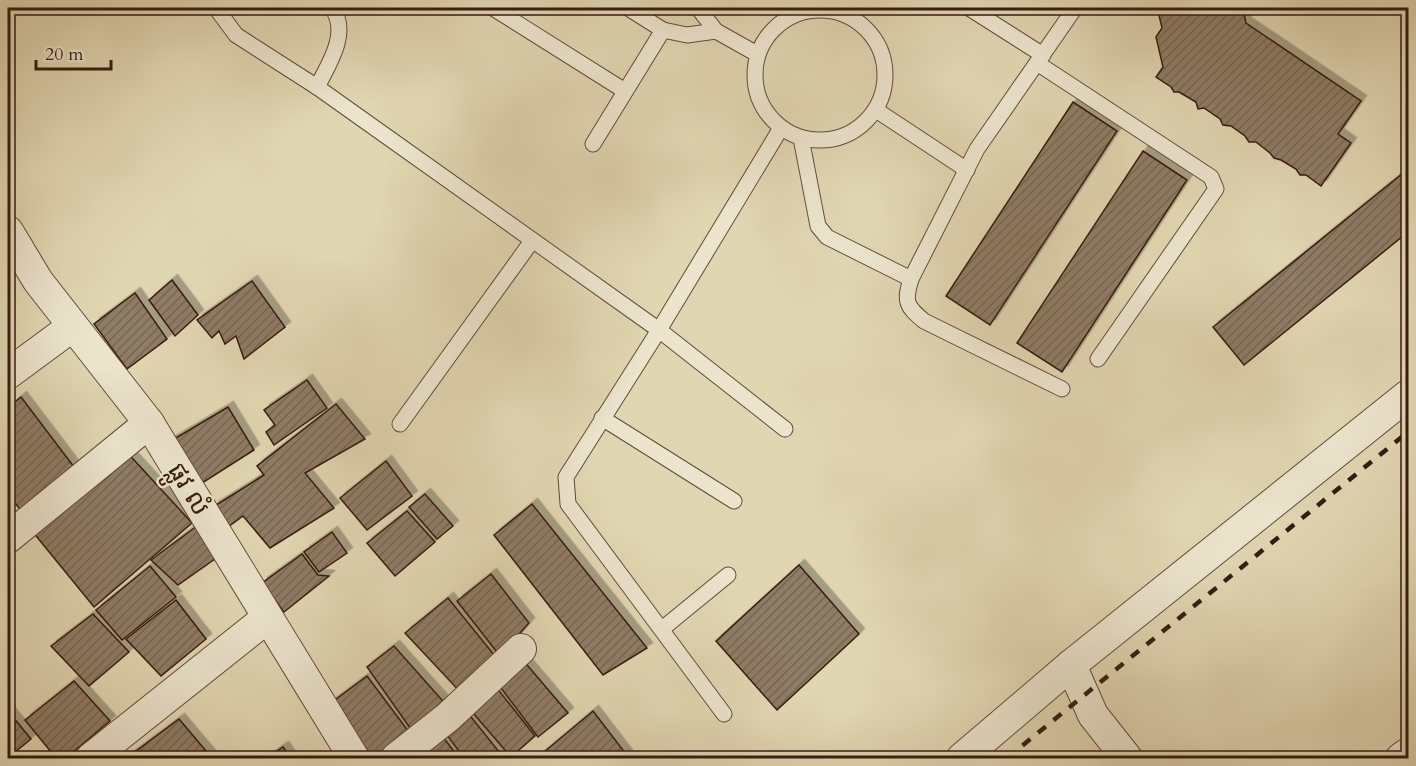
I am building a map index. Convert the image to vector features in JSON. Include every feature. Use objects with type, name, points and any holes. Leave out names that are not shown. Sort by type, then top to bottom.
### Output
[{"type":"street","name":"ផ្លូវ លំ","points":[[8,231],[38,281],[148,423],[354,759]]},
{"type":"street","points":[[8,374],[73,326]]},
{"type":"street","points":[[962,759],[1071,665],[1408,395]]},
{"type":"street","points":[[8,538],[148,423]]},
{"type":"street","points":[[91,759],[267,618]]},
{"type":"street","points":[[396,759],[448,717],[521,649]]},
{"type":"street","points":[[1071,665],[1093,715],[1127,759]]},
{"type":"street","points":[[1401,759],[1408,753]]},
{"type":"lane","points":[[216,8],[236,35],[317,87],[659,330],[785,429]]},
{"type":"lane","points":[[317,87],[332,58],[340,28],[336,13],[332,8]]},
{"type":"lane","points":[[493,8],[625,91]]},
{"type":"lane","points":[[628,8],[663,30],[687,35],[716,31]]},
{"type":"lane","points":[[698,8],[716,31],[757,54]]},
{"type":"lane","points":[[822,8],[852,11],[879,46],[885,68],[884,90],[876,110],[861,125],[843,136],[822,140],[801,138],[781,129],[766,114],[757,95],[753,75],[757,54],[771,30],[794,13],[822,8]]},
{"type":"lane","points":[[969,8],[1211,177],[1216,189],[1098,359]]},
{"type":"lane","points":[[1062,389],[924,321],[910,309],[906,296],[911,279],[977,149],[1075,8]]},
{"type":"lane","points":[[593,144],[663,30]]},
{"type":"lane","points":[[876,110],[967,170]]},
{"type":"lane","points":[[724,714],[568,504],[566,477],[659,330],[781,129]]},
{"type":"lane","points":[[801,138],[818,226],[827,237],[911,279]]},
{"type":"lane","points":[[400,424],[532,241]]},
{"type":"lane","points":[[602,418],[734,501]]},
{"type":"lane","points":[[662,629],[728,575]]},
{"type":"building","points":[[1154,8],[1243,8],[1246,23],[1361,101],[1338,134],[1351,143],[1321,186],[1306,175],[1300,175],[1296,169],[1281,160],[1274,158],[1256,142],[1249,142],[1245,136],[1231,126],[1223,125],[1220,119],[1204,108],[1198,109],[1196,102],[1179,92],[1174,92],[1171,87],[1156,77],[1163,67],[1156,37],[1162,28],[1158,11]]},
{"type":"building","points":[[1400,8],[1408,8],[1408,38]]},
{"type":"building","points":[[1073,102],[1117,131],[990,325],[946,296]]},
{"type":"building","points":[[1143,151],[1187,180],[1062,372],[1017,343]]},
{"type":"building","points":[[1408,169],[1408,232],[1244,365],[1213,327]]},
{"type":"building","points":[[172,280],[198,315],[175,336],[149,300]]},
{"type":"building","points":[[252,281],[285,327],[244,359],[236,336],[225,344],[219,331],[212,338],[197,320]]},
{"type":"building","points":[[135,293],[167,339],[127,369],[94,324]]},
{"type":"building","points":[[307,380],[327,408],[274,445],[266,432],[275,425],[264,410]]},
{"type":"building","points":[[21,397],[74,467],[22,512],[8,494],[8,408]]},
{"type":"building","points":[[336,404],[365,439],[305,473],[334,508],[270,548],[243,516],[228,527],[213,507],[264,475],[257,466]]},
{"type":"building","points":[[228,407],[254,450],[199,485],[169,442]]},
{"type":"building","points":[[123,448],[192,523],[94,607],[28,526]]},
{"type":"building","points":[[386,461],[412,496],[367,530],[340,498]]},
{"type":"building","points":[[425,494],[453,526],[437,539],[409,507]]},
{"type":"building","points":[[532,504],[647,648],[603,675],[494,535]]},
{"type":"building","points":[[407,511],[435,542],[395,576],[367,543]]},
{"type":"building","points":[[201,523],[219,556],[178,585],[151,560]]},
{"type":"building","points":[[332,532],[347,553],[319,572],[304,552]]},
{"type":"building","points":[[302,554],[318,575],[329,576],[284,612],[262,583]]},
{"type":"building","points":[[799,565],[859,634],[777,710],[716,641]]},
{"type":"building","points":[[150,566],[176,597],[122,640],[96,610]]},
{"type":"building","points":[[491,574],[529,623],[500,656],[457,601]]},
{"type":"building","points":[[448,598],[499,661],[464,696],[405,633]]},
{"type":"building","points":[[176,600],[206,639],[161,676],[126,639]]},
{"type":"building","points":[[93,614],[129,652],[89,686],[51,646]]},
{"type":"building","points":[[394,646],[449,708],[415,735],[367,667]]},
{"type":"building","points":[[522,659],[568,713],[538,737],[495,680]]},
{"type":"building","points":[[367,676],[412,736],[380,758],[370,758],[331,703]]},
{"type":"building","points":[[74,681],[110,721],[66,758],[56,758],[25,720]]},
{"type":"building","points":[[492,682],[535,736],[511,757],[467,706]]},
{"type":"building","points":[[8,711],[31,739],[8,758]]},
{"type":"building","points":[[593,711],[629,758],[537,758]]},
{"type":"building","points":[[467,712],[504,758],[464,758],[444,731]]},
{"type":"building","points":[[179,719],[212,758],[128,757]]},
{"type":"building","points":[[443,737],[459,758],[435,758],[427,747]]},
{"type":"building","points":[[283,747],[291,758],[267,758]]},
{"type":"railway","points":[[1007,758],[1408,432]]}]
